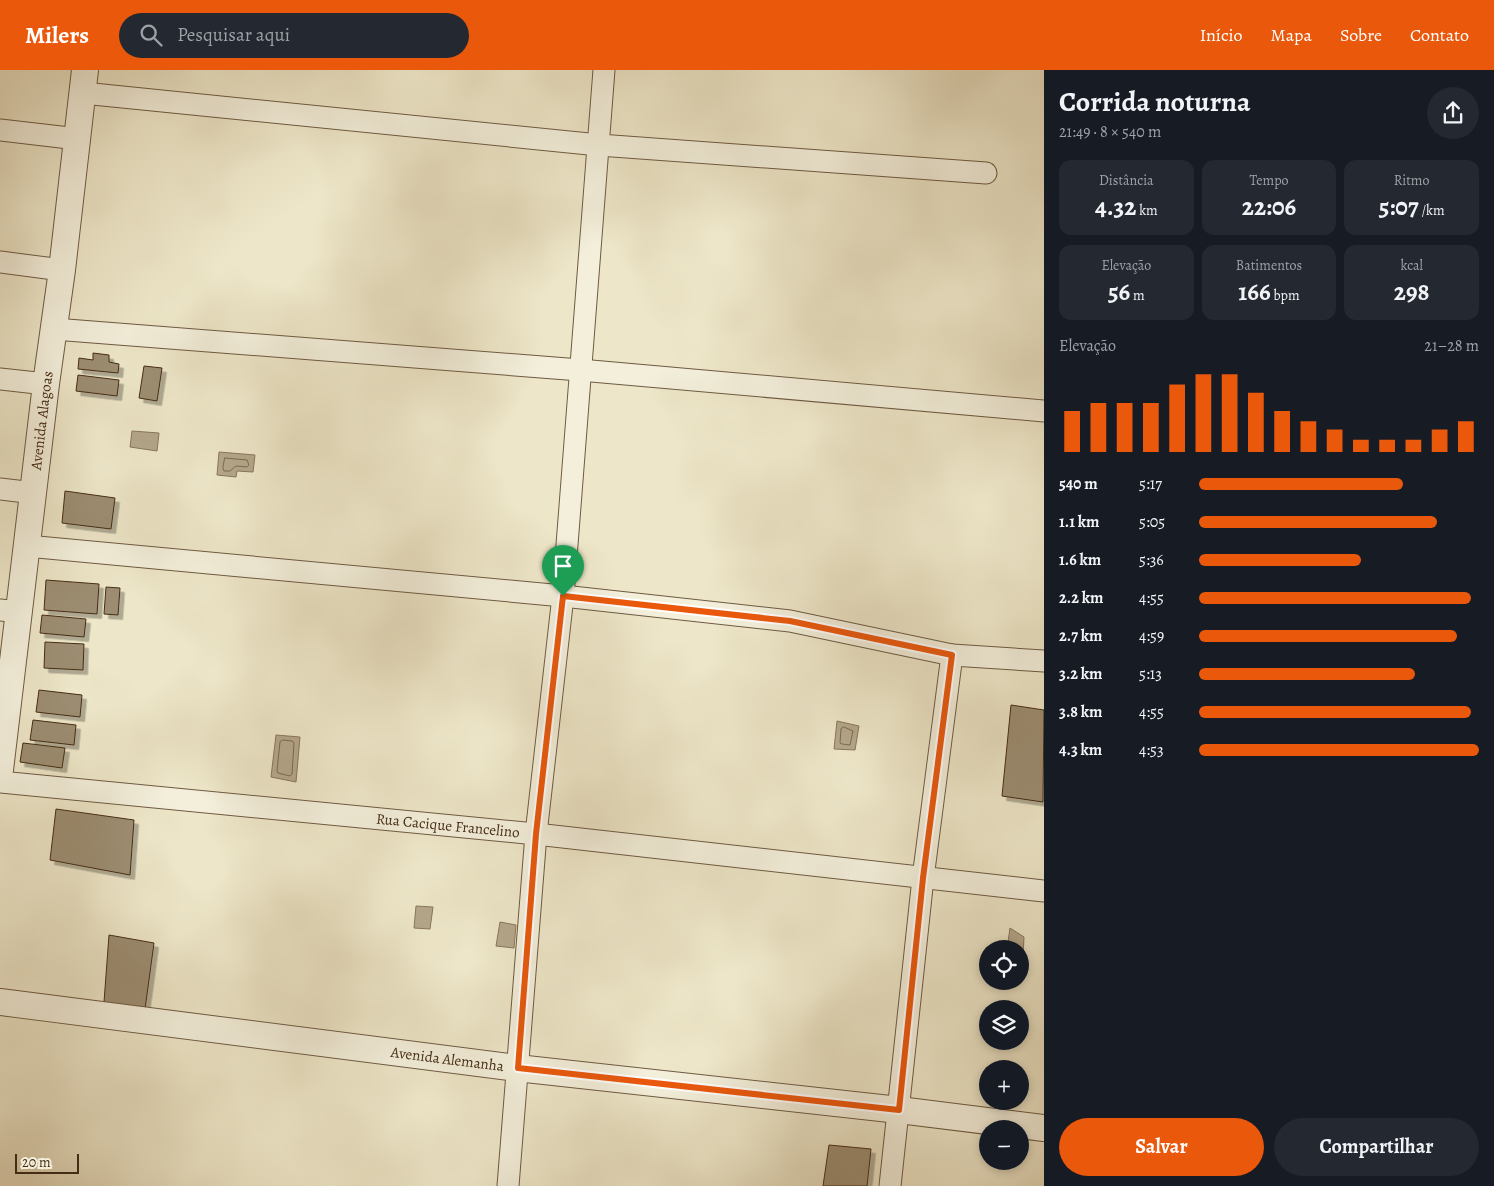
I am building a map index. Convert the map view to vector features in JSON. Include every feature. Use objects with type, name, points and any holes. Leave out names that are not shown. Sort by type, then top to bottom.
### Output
[{"type":"street","points":[[508,1186],[536,834],[563,596],[604,70]]},
{"type":"street","points":[[84,82],[599,145],[986,173]]},
{"type":"street","name":"Avenida Alagoas","points":[[0,770],[9,611],[27,546],[84,82]]},
{"type":"street","points":[[0,130],[78,139]]},
{"type":"street","points":[[0,262],[62,270]]},
{"type":"street","points":[[54,329],[580,370],[1044,411]]},
{"type":"street","points":[[0,378],[46,384]]},
{"type":"street","points":[[0,489],[34,493]]},
{"type":"street","points":[[27,546],[563,596],[790,621],[952,655],[1044,661]]},
{"type":"street","points":[[890,1186],[923,878],[952,655]]},
{"type":"street","name":"Rua Cacique Francelino","points":[[0,782],[536,834],[1044,891]]},
{"type":"street","name":"Avenida Alemanha","points":[[0,1002],[518,1068],[1044,1128]]},
{"type":"water","points":[[132,431],[159,433],[157,451],[130,447]]},
{"type":"water","points":[[219,452],[255,455],[253,472],[237,471],[236,477],[217,475]]},
{"type":"water","points":[[837,721],[859,726],[855,750],[834,749]]},
{"type":"water","points":[[276,735],[300,737],[296,782],[271,777]]},
{"type":"water","points":[[416,906],[433,907],[430,929],[414,928]]},
{"type":"water","points":[[500,922],[516,925],[514,948],[496,946]]},
{"type":"water","points":[[1010,928],[1024,937],[1024,940],[1008,940]]},
{"type":"building","points":[[93,353],[109,355],[109,362],[119,364],[118,373],[78,369],[79,358],[93,360]]},
{"type":"building","points":[[144,366],[162,368],[157,401],[139,398]]},
{"type":"building","points":[[78,375],[119,380],[117,396],[76,391]]},
{"type":"building","points":[[65,491],[115,498],[111,529],[62,523]]},
{"type":"building","points":[[46,580],[99,584],[97,614],[44,610]]},
{"type":"building","points":[[106,587],[120,588],[118,615],[104,614]]},
{"type":"building","points":[[42,615],[86,619],[84,637],[40,633]]},
{"type":"building","points":[[45,642],[84,644],[83,670],[44,668]]},
{"type":"building","points":[[39,690],[82,695],[80,717],[36,712]]},
{"type":"building","points":[[1011,705],[1044,710],[1043,802],[1002,796]]},
{"type":"building","points":[[33,720],[76,725],[74,745],[30,740]]},
{"type":"building","points":[[23,743],[65,748],[62,768],[20,762]]},
{"type":"building","points":[[56,809],[134,820],[130,875],[50,860]]},
{"type":"building","points":[[109,935],[154,943],[145,1009],[104,1002]]},
{"type":"building","points":[[829,1145],[871,1149],[867,1186],[823,1186]]},
{"type":"route","points":[[563,596],[790,621],[952,655],[923,878],[899,1110],[518,1068],[536,834],[563,596]]}]
